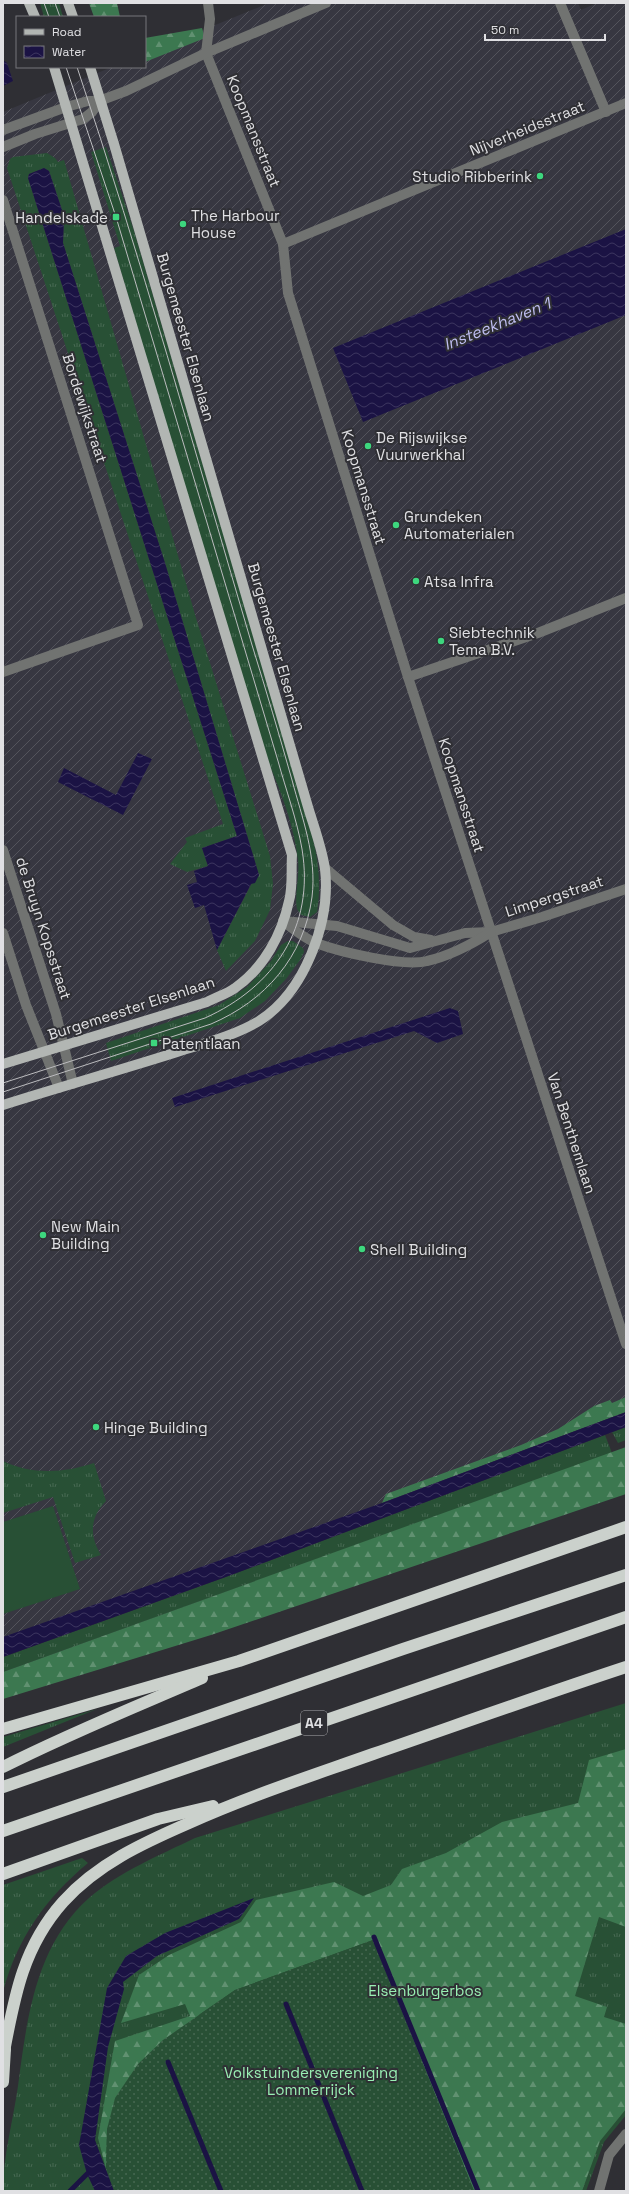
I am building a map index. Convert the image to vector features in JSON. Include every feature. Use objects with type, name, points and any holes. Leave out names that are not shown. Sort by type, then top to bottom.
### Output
[{"type":"highway","points":[[3,1729],[239,1661],[626,1527]]},
{"type":"highway","points":[[3,1787],[403,1649],[626,1575]]},
{"type":"highway","name":"A4","points":[[3,1831],[626,1617]]},
{"type":"highway","points":[[3,1767],[59,1739],[100,1723],[239,1661]]},
{"type":"highway","points":[[3,2057],[14,1999],[30,1952],[45,1926],[63,1902],[100,1868],[131,1850],[243,1799],[626,1668]]},
{"type":"highway","points":[[3,1874],[158,1819],[243,1799]]},
{"type":"highway","points":[[3,2082],[6,2042]]},
{"type":"main road","points":[[29,3],[35,16]]},
{"type":"main road","points":[[68,3],[73,16]]},
{"type":"main road","name":"Burgemeester Elsenlaan","points":[[3,1064],[207,1002],[234,989],[253,973],[269,953],[283,921],[289,900],[292,855],[54,68]]},
{"type":"main road","name":"Burgemeester Elsenlaan","points":[[3,1105],[220,1038],[260,1020],[288,993],[301,976],[316,943],[322,923],[326,888],[325,868],[114,144],[99,101],[90,68]]},
{"type":"street","points":[[206,53],[210,19],[208,3]]},
{"type":"street","points":[[3,130],[66,107],[88,101],[99,101],[126,91],[206,53],[326,3]]},
{"type":"street","points":[[560,3],[606,112]]},
{"type":"street","name":"Koopmansstraat","points":[[206,53],[283,244],[288,293],[408,677],[490,932]]},
{"type":"street","points":[[3,147],[35,134],[83,119],[92,112],[99,101]]},
{"type":"street","name":"Nijverheidsstraat","points":[[283,244],[626,104]]},
{"type":"street","name":"Bordewijkstraat","points":[[3,200],[138,625],[3,672]]},
{"type":"street","points":[[408,677],[538,633],[626,598]]},
{"type":"street","name":"de Bruyn Kopsstraat","points":[[3,850],[56,1014],[73,1084]]},
{"type":"street","name":"Limpergstraat","points":[[325,868],[393,925],[414,937],[435,940]]},
{"type":"street","name":"Limpergstraat","points":[[283,921],[322,923],[410,948],[465,933],[490,932],[542,917],[626,889]]},
{"type":"street","name":"Limpergstraat","points":[[283,921],[302,936],[316,943],[330,948],[395,962],[427,962],[470,945],[490,932]]},
{"type":"street","name":"Van Benthemlaan","points":[[490,932],[626,1344]]},
{"type":"street","points":[[3,933],[26,1005],[59,1088]]},
{"type":"street","points":[[599,2191],[610,2155],[626,2134]]},
{"type":"shaded area","points":[[269,3],[578,3],[581,10],[597,3],[626,3],[626,1407],[469,1471],[3,1651],[3,112],[110,68],[146,68],[146,54]]},
{"type":"green space","points":[[40,3],[59,3],[63,16],[44,16]]},
{"type":"green space","points":[[89,3],[117,3],[120,16],[94,16]]},
{"type":"green space","points":[[202,28],[205,38],[146,62],[146,38]]},
{"type":"green space","points":[[106,147],[134,231],[313,839],[318,866],[319,894],[317,912],[310,917],[301,915],[297,909],[296,898],[298,860],[296,845],[288,815],[278,786],[260,744],[114,248],[120,246],[91,152]]},
{"type":"green space","points":[[47,153],[58,162],[64,160],[196,618],[270,856],[273,884],[270,910],[255,941],[226,971],[217,950],[252,883],[259,875],[165,563],[63,243],[64,216],[49,171],[44,168],[29,174],[28,178],[237,836],[202,848],[208,866],[187,872],[170,864],[187,842],[185,838],[223,824],[7,168],[10,159],[13,157]]},
{"type":"green space","points":[[288,941],[293,941],[303,948],[304,952],[300,960],[286,979],[265,1001],[240,1018],[111,1061],[106,1043],[219,1005],[247,987],[271,961],[281,945]]},
{"type":"green space","points":[[626,1397],[626,1412],[382,1503],[386,1494],[521,1445],[558,1429],[594,1406],[610,1400],[612,1403]]},
{"type":"green space","points":[[626,1427],[626,1440],[618,1443],[612,1432]]},
{"type":"green space","points":[[605,1435],[612,1453],[3,1672],[3,1657],[223,1578]]},
{"type":"green space","points":[[626,1447],[626,1494],[211,1635],[3,1699],[3,1672]]},
{"type":"green space","points":[[3,1461],[25,1469],[48,1471],[71,1469],[94,1463],[106,1501],[94,1520],[93,1527],[94,1541],[101,1555],[75,1563],[53,1497],[3,1513]]},
{"type":"green space","points":[[53,1506],[80,1589],[3,1614],[3,1522]]},
{"type":"green space","name":"Elsenburgerbos","points":[[626,1703],[626,2115],[604,2142],[586,2191],[3,2191],[6,2152],[16,2099],[25,2035],[37,1985],[45,1961],[56,1938],[71,1917],[89,1898],[126,1872],[195,1838]]},
{"type":"green space","points":[[97,1709],[3,1747],[3,1737]]},
{"type":"green space","points":[[626,1749],[626,1927],[599,1917],[575,1996],[607,2007],[604,2017],[626,2024],[626,2109],[600,2141],[582,2191],[474,2191],[373,1940],[235,1990],[200,2014],[107,2129],[106,2169],[98,2138],[115,2041],[190,2016],[185,2004],[121,2023],[139,1975],[169,1955],[241,1922],[256,1900],[334,1882],[363,1896],[391,1885],[402,1869],[446,1853],[502,1822],[578,1803],[589,1760]]},
{"type":"green space","points":[[82,1858],[88,1863],[59,1890],[35,1920],[16,1954],[3,1992],[3,1885]]},
{"type":"green space","name":"Volkstuindersvereniging Lommerrijck","points":[[373,1940],[474,2191],[114,2191],[106,2169],[107,2129],[115,2098],[138,2064],[163,2040],[235,1990]]},
{"type":"water","points":[[3,60],[7,63],[13,81],[3,86]]},
{"type":"water","points":[[44,168],[49,171],[64,216],[63,243],[165,563],[259,875],[255,883],[251,884],[217,950],[204,905],[195,908],[187,885],[197,882],[194,871],[208,866],[202,848],[237,836],[28,178],[29,174]]},
{"type":"water","name":"Insteekhaven 1","points":[[626,229],[626,315],[363,422],[333,348]]},
{"type":"water","points":[[138,753],[152,759],[123,815],[58,782],[64,768],[116,795]]},
{"type":"water","points":[[450,1008],[458,1011],[463,1034],[437,1043],[414,1031],[175,1107],[172,1098]]},
{"type":"water","points":[[626,1412],[626,1427],[223,1578],[3,1657],[3,1637],[382,1503]]},
{"type":"water","points":[[254,1898],[239,1919],[157,1956],[123,1982],[124,1989],[108,2047],[95,2140],[114,2191],[95,2191],[87,2174],[79,2145],[107,1988],[126,1956],[165,1933]]},
{"type":"waterway","points":[[374,1937],[478,2191]]},
{"type":"waterway","points":[[286,2004],[362,2191]]},
{"type":"waterway","points":[[168,2062],[221,2191]]},
{"type":"waterway","points":[[70,2191],[87,2174]]},
{"type":"tram line","points":[[44,3],[49,16]]},
{"type":"tram line","points":[[55,3],[60,16]]},
{"type":"tram line","points":[[3,1083],[205,1018],[230,1005],[251,989],[269,971],[284,951],[295,929],[302,904],[304,877],[302,849],[291,805],[116,217],[66,68]]},
{"type":"tram line","points":[[3,1092],[211,1024],[231,1014],[265,990],[291,957],[308,919],[312,897],[313,882],[311,852],[292,780],[145,283],[101,139],[77,68]]},
{"type":"place","name":"Studio Ribberink","points":[[540,176]]},
{"type":"place","name":"Handelskade","points":[[116,217]]},
{"type":"place","name":"The Harbour House","points":[[183,224]]},
{"type":"place","name":"De Rijswijkse Vuurwerkhal","points":[[368,446]]},
{"type":"place","name":"Grundeken Automaterialen","points":[[396,525]]},
{"type":"place","name":"Atsa Infra","points":[[416,581]]},
{"type":"place","name":"Siebtechnik Tema B.V.","points":[[441,641]]},
{"type":"place","name":"Patentlaan","points":[[154,1043]]},
{"type":"place","name":"New Main Building","points":[[43,1235]]},
{"type":"place","name":"Shell Building","points":[[362,1249]]},
{"type":"place","name":"Hinge Building","points":[[96,1427]]}]
